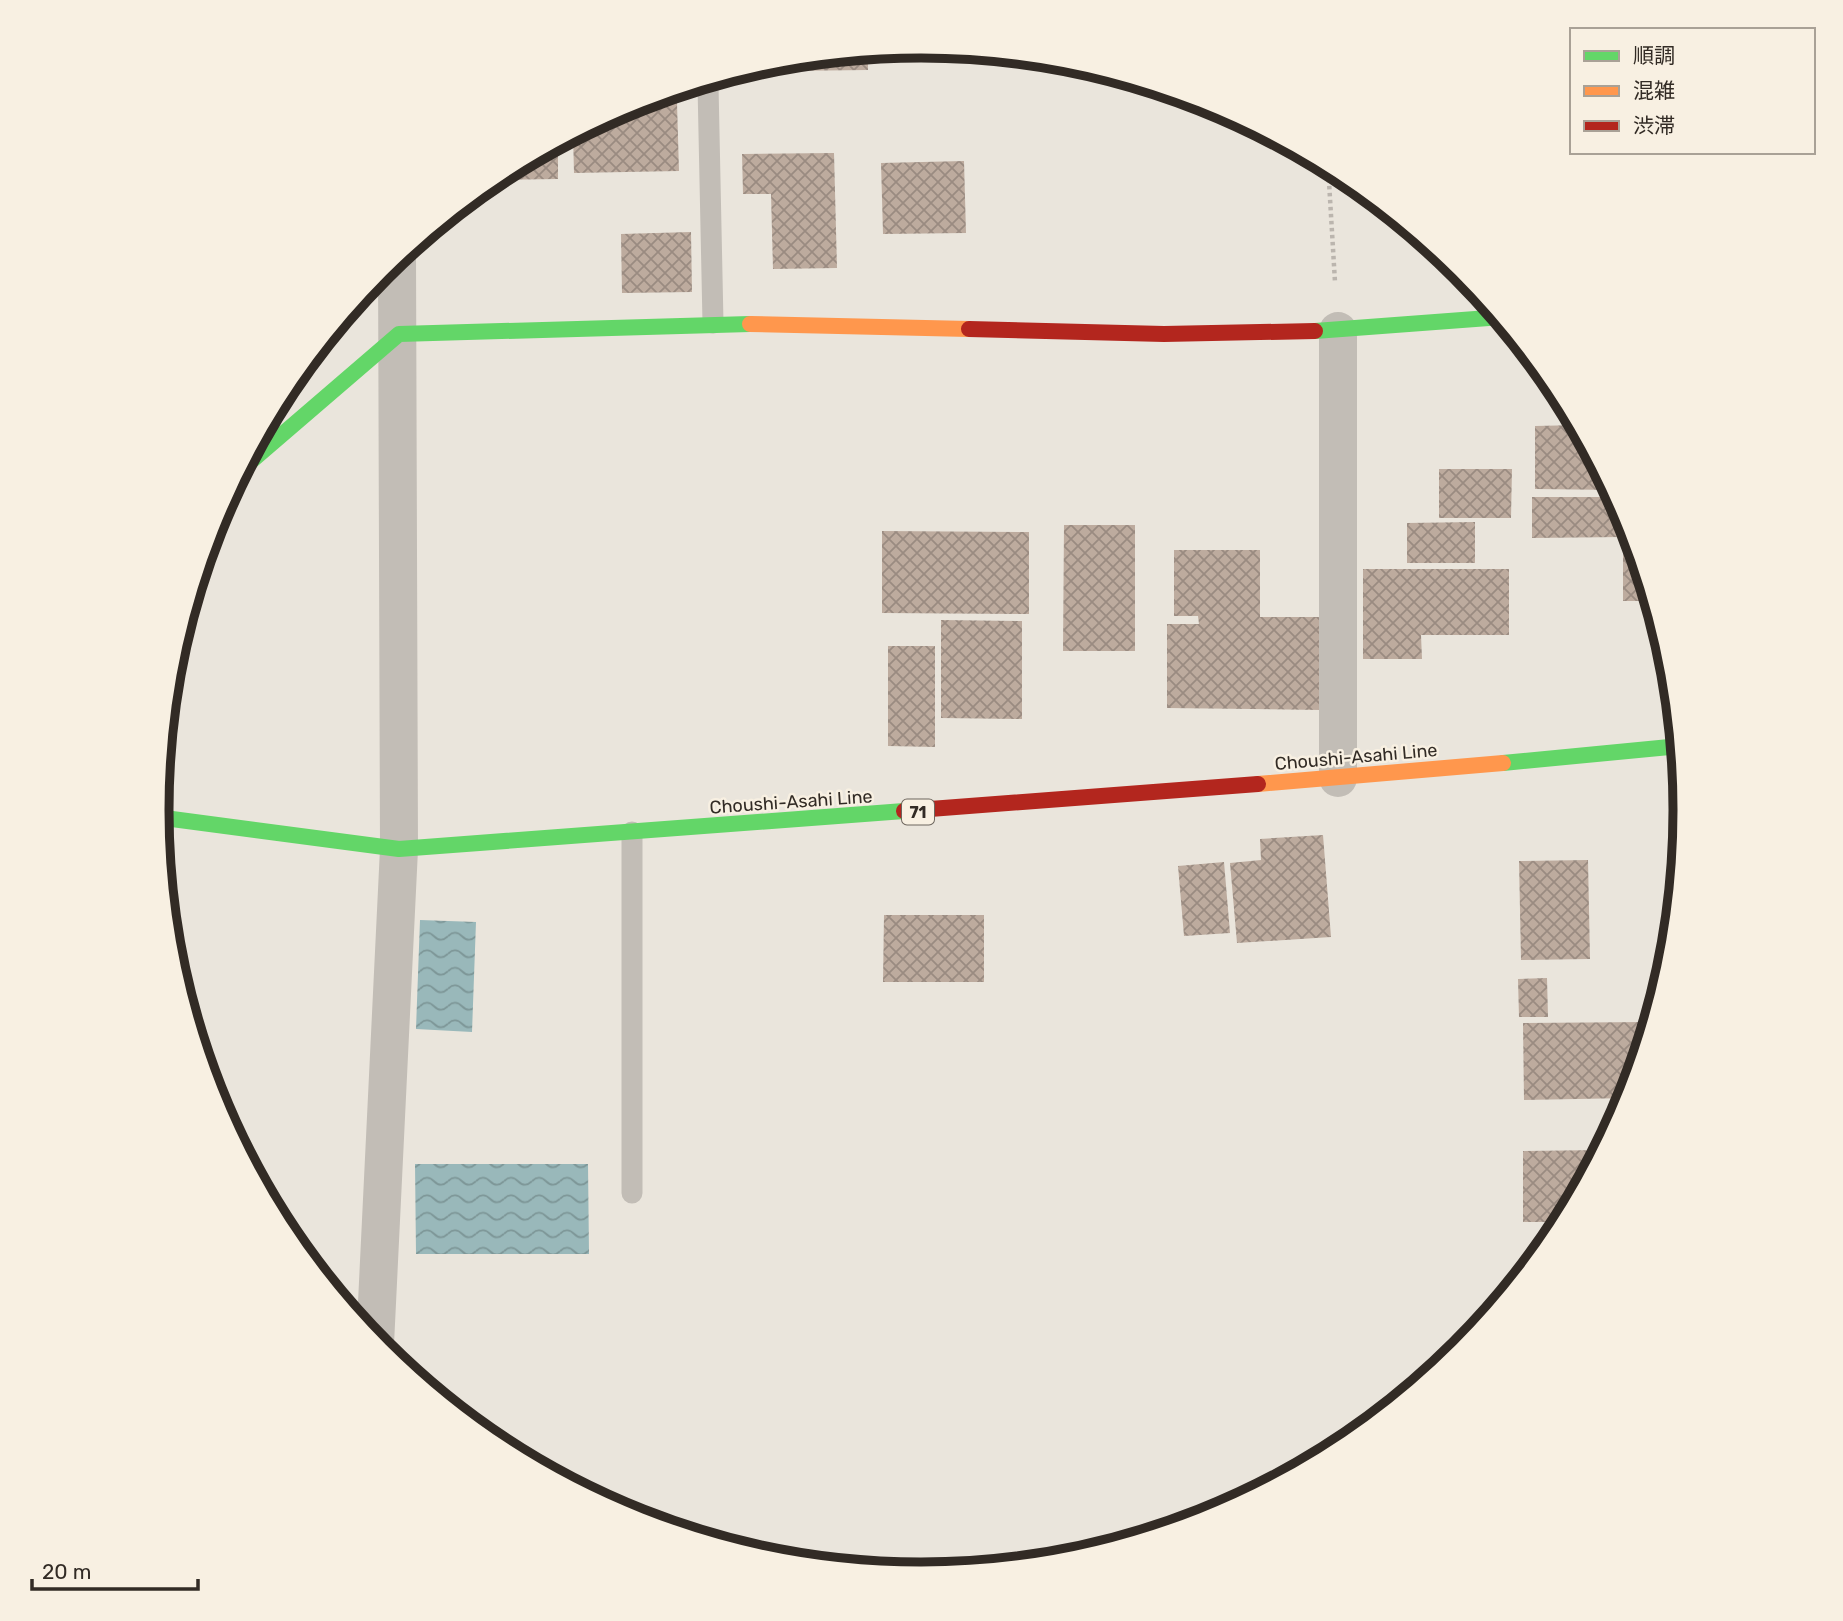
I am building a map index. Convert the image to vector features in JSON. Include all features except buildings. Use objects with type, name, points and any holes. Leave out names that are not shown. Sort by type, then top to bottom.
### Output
[{"type":"main road","points":[[259,455],[399,334],[713,323],[1164,334],[1338,331],[1490,318]]},
{"type":"main road","name":"Choushi-Asahi Line","points":[[169,819],[398,849],[1338,778],[1672,747]]},
{"type":"street","points":[[376,1329],[398,849],[397,270]]},
{"type":"street","points":[[1338,331],[1338,778]]},
{"type":"lane","points":[[708,89],[713,323]]},
{"type":"lane","points":[[632,832],[632,1193]]},
{"type":"path","points":[[1329,178],[1338,331]]},
{"type":"water","points":[[420,920],[476,922],[472,1032],[416,1029]]},
{"type":"water","points":[[415,1164],[588,1164],[589,1254],[416,1254]]},
{"type":"traffic: fast","points":[[1315,331],[1490,318]]},
{"type":"traffic: fast","points":[[259,455],[399,334],[750,324]]},
{"type":"traffic: fast","points":[[1503,763],[1672,747]]},
{"type":"traffic: fast","points":[[169,819],[399,849],[904,811]]},
{"type":"traffic: slow","points":[[750,324],[969,329]]},
{"type":"traffic: slow","points":[[1258,784],[1503,763]]},
{"type":"traffic: jam","points":[[969,329],[1164,334],[1315,331]]},
{"type":"traffic: jam","points":[[904,811],[1258,784]]}]
